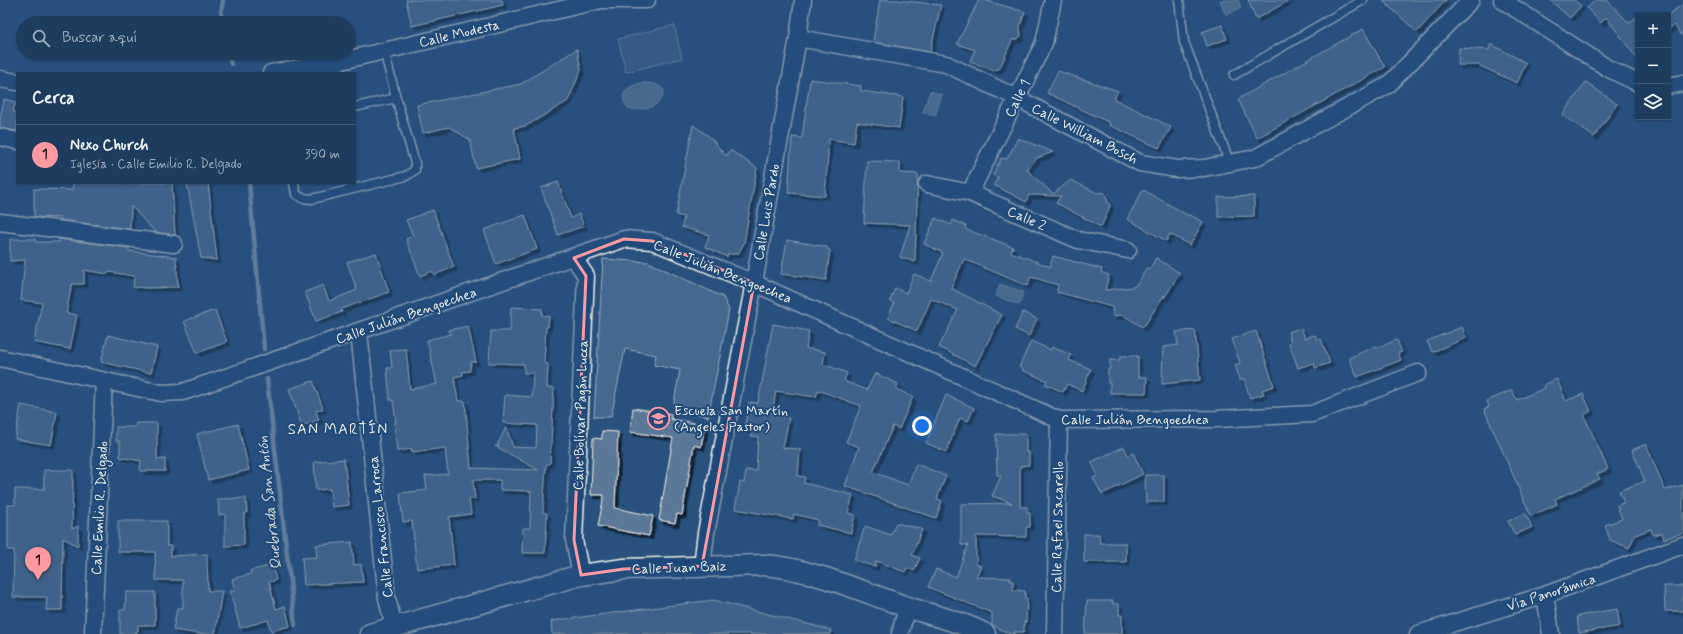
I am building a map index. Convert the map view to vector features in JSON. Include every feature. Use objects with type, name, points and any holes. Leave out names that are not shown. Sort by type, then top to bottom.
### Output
[{"type":"street","name":"Calle Modesta","points":[[356,57],[601,0],[645,0]]},
{"type":"street","name":"Calle Luis Pardo","points":[[702,566],[706,533],[754,283],[798,38],[803,0]]},
{"type":"street","name":"Calle 1","points":[[970,193],[1044,42],[1053,0]]},
{"type":"street","name":"Calle William Bosch","points":[[798,38],[946,64],[1017,98],[1140,163],[1177,169],[1204,168],[1255,158],[1388,85],[1471,0]]},
{"type":"street","points":[[1502,0],[1609,69],[1635,82]]},
{"type":"street","name":"Calle Modesta","points":[[277,72],[345,60]]},
{"type":"street","points":[[0,79],[16,82]]},
{"type":"street","points":[[1671,85],[1683,83]]},
{"type":"street","points":[[0,137],[16,141]]},
{"type":"street","name":"Calle 2","points":[[927,184],[970,193],[1078,240],[1128,250]]},
{"type":"street","points":[[0,222],[174,244]]},
{"type":"street","name":"Calle Julián Bengoechea","points":[[0,358],[161,393],[183,392],[624,240],[652,241],[754,283],[1059,420],[1217,419],[1312,414],[1418,373]]},
{"type":"street","name":"Calle Bolívar Pagán Lucca","points":[[574,258],[586,276],[574,540],[582,575]]},
{"type":"street","name":"Calle Francisco Larroca","points":[[359,332],[387,598],[394,627]]},
{"type":"street","name":"Calle Emilio R. Delgado","points":[[93,634],[104,381]]},
{"type":"street","name":"Calle Rafael Sacarello","points":[[1055,634],[1059,420]]},
{"type":"street","name":"Vía Panorámica","points":[[1418,634],[1545,595],[1683,545]]},
{"type":"street","name":"Calle Juan Baiz","points":[[370,634],[582,575],[624,568],[702,566],[777,566],[826,579],[907,607],[971,626],[986,634]]},
{"type":"street","points":[[1545,595],[1551,634]]},
{"type":"street","points":[[900,634],[907,607]]},
{"type":"lane","points":[[1179,0],[1184,42],[1230,164]]},
{"type":"lane","points":[[1234,75],[1364,0]]},
{"type":"lane","points":[[294,184],[296,194],[302,198],[312,199],[406,176],[415,170],[415,163],[384,50]]},
{"type":"lane","points":[[356,107],[396,98]]},
{"type":"highlighted area","points":[[624,239],[652,241],[754,283],[702,566],[624,569],[581,575],[574,540],[586,276],[574,258]]},
{"type":"shaded area","points":[[1220,0],[1238,0],[1241,8],[1226,15]]},
{"type":"shaded area","points":[[674,25],[682,58],[626,72],[618,39]]},
{"type":"shaded area","points":[[641,83],[659,86],[664,90],[663,95],[657,104],[650,107],[632,109],[627,107],[623,99],[625,92],[630,87]]},
{"type":"shaded area","points":[[930,91],[942,95],[935,116],[923,112]]},
{"type":"shaded area","points":[[603,259],[648,262],[723,297],[729,310],[708,417],[673,407],[680,370],[654,365],[656,355],[625,349],[611,417],[594,417]]},
{"type":"shaded area","points":[[1000,284],[1023,292],[1019,305],[996,296]]},
{"type":"building","points":[[406,0],[502,0],[503,5],[412,26]]},
{"type":"building","points":[[880,0],[896,0],[941,5],[930,52],[873,42]]},
{"type":"building","points":[[979,0],[984,0],[1025,12],[1020,26],[1021,36],[1018,39],[1012,40],[1000,68],[994,71],[970,61],[975,50],[957,44]]},
{"type":"building","points":[[1248,0],[1290,0],[1256,19]]},
{"type":"building","points":[[1382,0],[1446,0],[1417,32]]},
{"type":"building","points":[[1550,0],[1574,0],[1581,6],[1570,18]]},
{"type":"building","points":[[1596,0],[1607,0],[1629,23],[1635,18],[1635,56],[1606,17],[1601,23],[1587,8]]},
{"type":"building","points":[[1683,4],[1683,37],[1674,25],[1671,28],[1671,13]]},
{"type":"building","points":[[1222,25],[1227,39],[1207,46],[1202,32]]},
{"type":"building","points":[[1363,29],[1385,67],[1257,138],[1238,99]]},
{"type":"building","points":[[1491,44],[1526,63],[1517,83],[1478,65],[1458,65],[1459,48],[1489,50]]},
{"type":"building","points":[[577,49],[581,70],[568,101],[526,126],[514,128],[520,159],[476,168],[470,140],[449,127],[423,133],[417,105],[521,84]]},
{"type":"building","points":[[1058,71],[1118,91],[1114,99],[1171,127],[1159,148],[1109,125],[1110,123],[1047,93]]},
{"type":"building","points":[[810,79],[861,86],[861,91],[903,97],[899,128],[857,122],[854,143],[829,139],[825,196],[788,193],[792,137],[802,138]]},
{"type":"building","points":[[1586,82],[1617,104],[1594,137],[1562,115]]},
{"type":"building","points":[[4,99],[16,102],[13,112],[16,112],[16,131],[0,128],[0,118]]},
{"type":"building","points":[[693,125],[710,137],[726,156],[730,150],[757,168],[744,243],[738,254],[728,254],[727,257],[705,247],[709,235],[682,227],[684,217],[676,215]]},
{"type":"building","points":[[1018,138],[1053,152],[1037,158],[1027,170],[1053,194],[1071,180],[1097,193],[1104,192],[1110,206],[1101,227],[1056,203],[1061,196],[1029,195],[1026,202],[994,185],[998,177],[993,175],[1001,158],[1007,159]]},
{"type":"building","points":[[867,161],[900,162],[900,173],[918,174],[915,262],[900,257],[910,225],[864,223]]},
{"type":"building","points":[[558,182],[571,218],[579,214],[584,226],[558,235],[541,188]]},
{"type":"building","points":[[73,184],[172,184],[175,235],[155,232],[131,206],[130,229],[60,220],[60,218],[34,217],[34,189],[72,190]]},
{"type":"building","points":[[187,184],[208,184],[217,260],[201,258]]},
{"type":"building","points":[[1143,190],[1189,216],[1190,215],[1203,222],[1190,245],[1170,234],[1166,241],[1127,219]]},
{"type":"building","points":[[1254,196],[1254,216],[1218,217],[1218,197]]},
{"type":"building","points":[[433,210],[454,267],[434,275],[432,271],[420,276],[406,239],[413,236],[406,220]]},
{"type":"building","points":[[525,215],[537,249],[496,264],[484,230]]},
{"type":"building","points":[[935,218],[951,225],[953,220],[966,226],[965,229],[1013,247],[1011,252],[1050,267],[1053,256],[1102,269],[1101,272],[1109,275],[1105,290],[1133,287],[1138,283],[1147,268],[1149,270],[1156,258],[1180,273],[1145,325],[1142,327],[1123,315],[1113,316],[1112,307],[1057,292],[1058,285],[1031,277],[1027,286],[964,259],[951,288],[1002,315],[975,366],[939,347],[958,310],[931,299],[917,331],[888,318],[894,303],[890,301],[895,288],[906,293],[914,274],[931,281],[943,253],[924,244]]},
{"type":"building","points":[[10,239],[35,239],[35,242],[59,242],[59,239],[129,248],[129,251],[176,257],[178,287],[133,287],[134,276],[84,270],[84,284],[72,284],[66,313],[77,315],[70,349],[34,342],[42,303],[21,300],[25,260],[10,261]]},
{"type":"building","points":[[787,240],[827,247],[827,249],[830,250],[826,280],[781,274]]},
{"type":"building","points":[[376,253],[389,292],[341,309],[342,312],[316,321],[305,292],[323,285],[329,301],[357,290],[347,262]]},
{"type":"building","points":[[511,307],[542,309],[542,315],[549,316],[548,327],[546,327],[544,363],[548,364],[547,388],[554,388],[550,463],[546,465],[543,513],[547,513],[545,553],[522,553],[523,528],[530,528],[531,492],[500,490],[500,480],[473,480],[475,499],[469,499],[471,514],[449,517],[454,565],[417,569],[412,521],[403,522],[400,493],[427,490],[425,476],[448,474],[445,448],[412,452],[412,449],[397,451],[394,423],[396,423],[393,400],[390,400],[387,368],[392,368],[390,350],[406,349],[410,389],[437,384],[427,340],[451,334],[449,330],[468,326],[476,362],[471,362],[470,371],[462,372],[463,375],[454,377],[458,401],[465,401],[471,468],[538,470],[495,446],[499,446],[498,444],[506,427],[513,447],[536,448],[537,425],[503,423],[505,395],[532,397],[533,373],[524,373],[524,364],[489,363],[491,331],[510,331]]},
{"type":"building","points":[[215,310],[227,342],[197,353],[184,321]]},
{"type":"building","points":[[1023,312],[1037,319],[1029,336],[1015,329]]},
{"type":"building","points":[[773,324],[809,331],[806,348],[825,352],[823,364],[847,373],[844,381],[867,390],[875,373],[898,384],[896,389],[913,397],[899,429],[893,426],[873,472],[908,485],[916,464],[946,476],[937,498],[942,501],[936,518],[845,486],[859,447],[846,442],[861,406],[818,390],[816,397],[776,391],[772,414],[789,418],[783,448],[800,449],[798,476],[805,477],[804,483],[853,495],[848,513],[855,515],[851,533],[817,525],[818,520],[794,514],[793,519],[735,509],[740,482],[744,483],[746,470],[756,471],[758,437],[751,436],[752,431],[744,430],[749,402],[758,403]]},
{"type":"building","points":[[1462,327],[1466,338],[1432,352],[1427,341]]},
{"type":"building","points":[[1301,328],[1305,338],[1315,335],[1317,340],[1321,339],[1330,363],[1315,368],[1314,363],[1298,368],[1289,343],[1291,342],[1288,332]]},
{"type":"building","points":[[1195,330],[1200,380],[1162,384],[1163,347],[1178,345],[1176,332]]},
{"type":"building","points":[[1256,331],[1274,386],[1262,390],[1264,394],[1250,398],[1244,379],[1240,380],[1235,365],[1240,363],[1232,339]]},
{"type":"building","points":[[108,335],[157,347],[151,373],[101,362]]},
{"type":"building","points":[[1397,340],[1402,352],[1398,353],[1401,360],[1357,377],[1349,358],[1376,346],[1377,348]]},
{"type":"building","points":[[1031,341],[1051,350],[1052,347],[1071,355],[1069,360],[1091,369],[1082,391],[1067,384],[1063,392],[1045,384],[1047,381],[1022,370],[1023,369],[1019,367]]},
{"type":"building","points":[[1120,356],[1138,356],[1138,377],[1147,377],[1146,393],[1110,393],[1108,369],[1110,369],[1110,360],[1120,360]]},
{"type":"building","points":[[1557,379],[1566,401],[1583,394],[1591,411],[1584,415],[1608,469],[1597,474],[1600,479],[1555,499],[1557,504],[1531,516],[1484,409],[1489,407],[1487,401],[1512,390],[1517,400],[1545,388],[1544,385]]},
{"type":"building","points":[[313,381],[323,409],[316,411],[319,420],[302,426],[289,389]]},
{"type":"building","points":[[946,395],[974,408],[968,421],[960,418],[946,452],[926,443]]},
{"type":"building","points":[[21,405],[57,412],[51,445],[15,439]]},
{"type":"building","points":[[633,408],[671,414],[671,419],[705,425],[701,447],[694,445],[682,515],[677,514],[675,523],[659,520],[673,438],[630,432]]},
{"type":"building","points":[[136,423],[157,423],[157,459],[165,459],[165,471],[140,471],[141,461],[120,457],[120,441],[116,441],[116,427],[135,427]]},
{"type":"building","points":[[238,424],[249,470],[208,480],[197,434]]},
{"type":"building","points":[[602,431],[618,432],[615,508],[653,516],[649,536],[598,526],[604,495],[591,495],[593,438],[602,439]]},
{"type":"building","points":[[996,434],[1026,434],[1026,452],[1029,452],[1029,465],[1020,466],[1020,507],[1027,507],[1027,513],[1030,513],[1030,527],[1026,527],[1026,537],[976,536],[976,564],[981,566],[976,577],[1010,578],[1010,581],[1013,581],[1013,590],[1025,591],[1025,598],[1027,598],[1024,632],[1014,632],[1014,634],[1010,634],[992,625],[992,613],[928,587],[936,569],[956,577],[968,545],[961,545],[961,504],[1012,503],[992,496],[1001,476],[997,475]]},
{"type":"building","points":[[1646,444],[1665,490],[1683,485],[1683,533],[1664,539],[1662,533],[1653,535],[1651,529],[1635,535],[1629,548],[1610,540],[1605,525],[1622,519],[1617,505],[1624,503],[1619,491],[1645,481],[1632,450]]},
{"type":"building","points":[[1124,447],[1128,455],[1133,453],[1143,474],[1102,494],[1093,478],[1098,475],[1091,462]]},
{"type":"building","points":[[344,459],[349,505],[332,507],[330,489],[316,490],[314,462]]},
{"type":"building","points":[[44,470],[73,470],[72,529],[78,526],[78,546],[63,538],[62,610],[46,610],[47,597],[13,597],[14,550],[8,550],[8,505],[15,505],[15,489],[44,489]]},
{"type":"building","points":[[1145,475],[1164,475],[1164,502],[1146,502]]},
{"type":"building","points":[[246,498],[247,513],[244,514],[244,545],[225,546],[225,514],[219,515],[218,499]]},
{"type":"building","points":[[1525,513],[1532,527],[1515,535],[1508,521]]},
{"type":"building","points":[[118,521],[167,521],[167,546],[171,546],[171,556],[207,554],[208,591],[222,591],[215,634],[201,634],[173,630],[177,608],[183,608],[183,580],[156,580],[155,552],[118,552]]},
{"type":"building","points":[[896,523],[922,529],[912,555],[920,558],[914,571],[907,568],[905,572],[876,561],[875,567],[854,560],[865,526],[891,535]]},
{"type":"building","points":[[1084,534],[1099,534],[1100,543],[1126,543],[1126,562],[1084,562]]},
{"type":"building","points":[[352,542],[354,565],[361,564],[363,582],[304,585],[302,558],[317,557],[316,545]]},
{"type":"building","points":[[272,565],[276,580],[269,582],[276,609],[285,606],[290,626],[271,631],[268,620],[240,628],[230,591],[235,591],[232,579],[251,574],[250,571]]},
{"type":"building","points":[[1664,586],[1683,586],[1683,611],[1665,611]]},
{"type":"building","points":[[126,592],[155,592],[155,625],[138,625],[138,631],[136,631],[136,634],[120,634],[120,610],[125,610]]},
{"type":"building","points":[[713,600],[831,630],[830,634],[552,634],[551,621]]},
{"type":"building","points":[[1087,601],[1113,601],[1113,604],[1119,604],[1119,615],[1122,615],[1122,634],[1085,634]]},
{"type":"building","points":[[1617,609],[1620,626],[1579,633],[1577,616]]},
{"type":"waterway","name":"Quebrada San Antón","points":[[222,16],[223,0]]},
{"type":"waterway","name":"Quebrada San Antón","points":[[230,60],[231,64]]},
{"type":"waterway","name":"Quebrada San Antón","points":[[249,184],[264,349]]},
{"type":"waterway","name":"Quebrada San Antón","points":[[267,379],[295,625]]},
{"type":"place","name":"Escuela San Martín (Angeles Pastor)","points":[[658,418]]},
{"type":"place","name":"Nexo Church","points":[[38,580]]},
{"type":"district","name":"SAN MARTÍN","points":[[338,429]]}]
